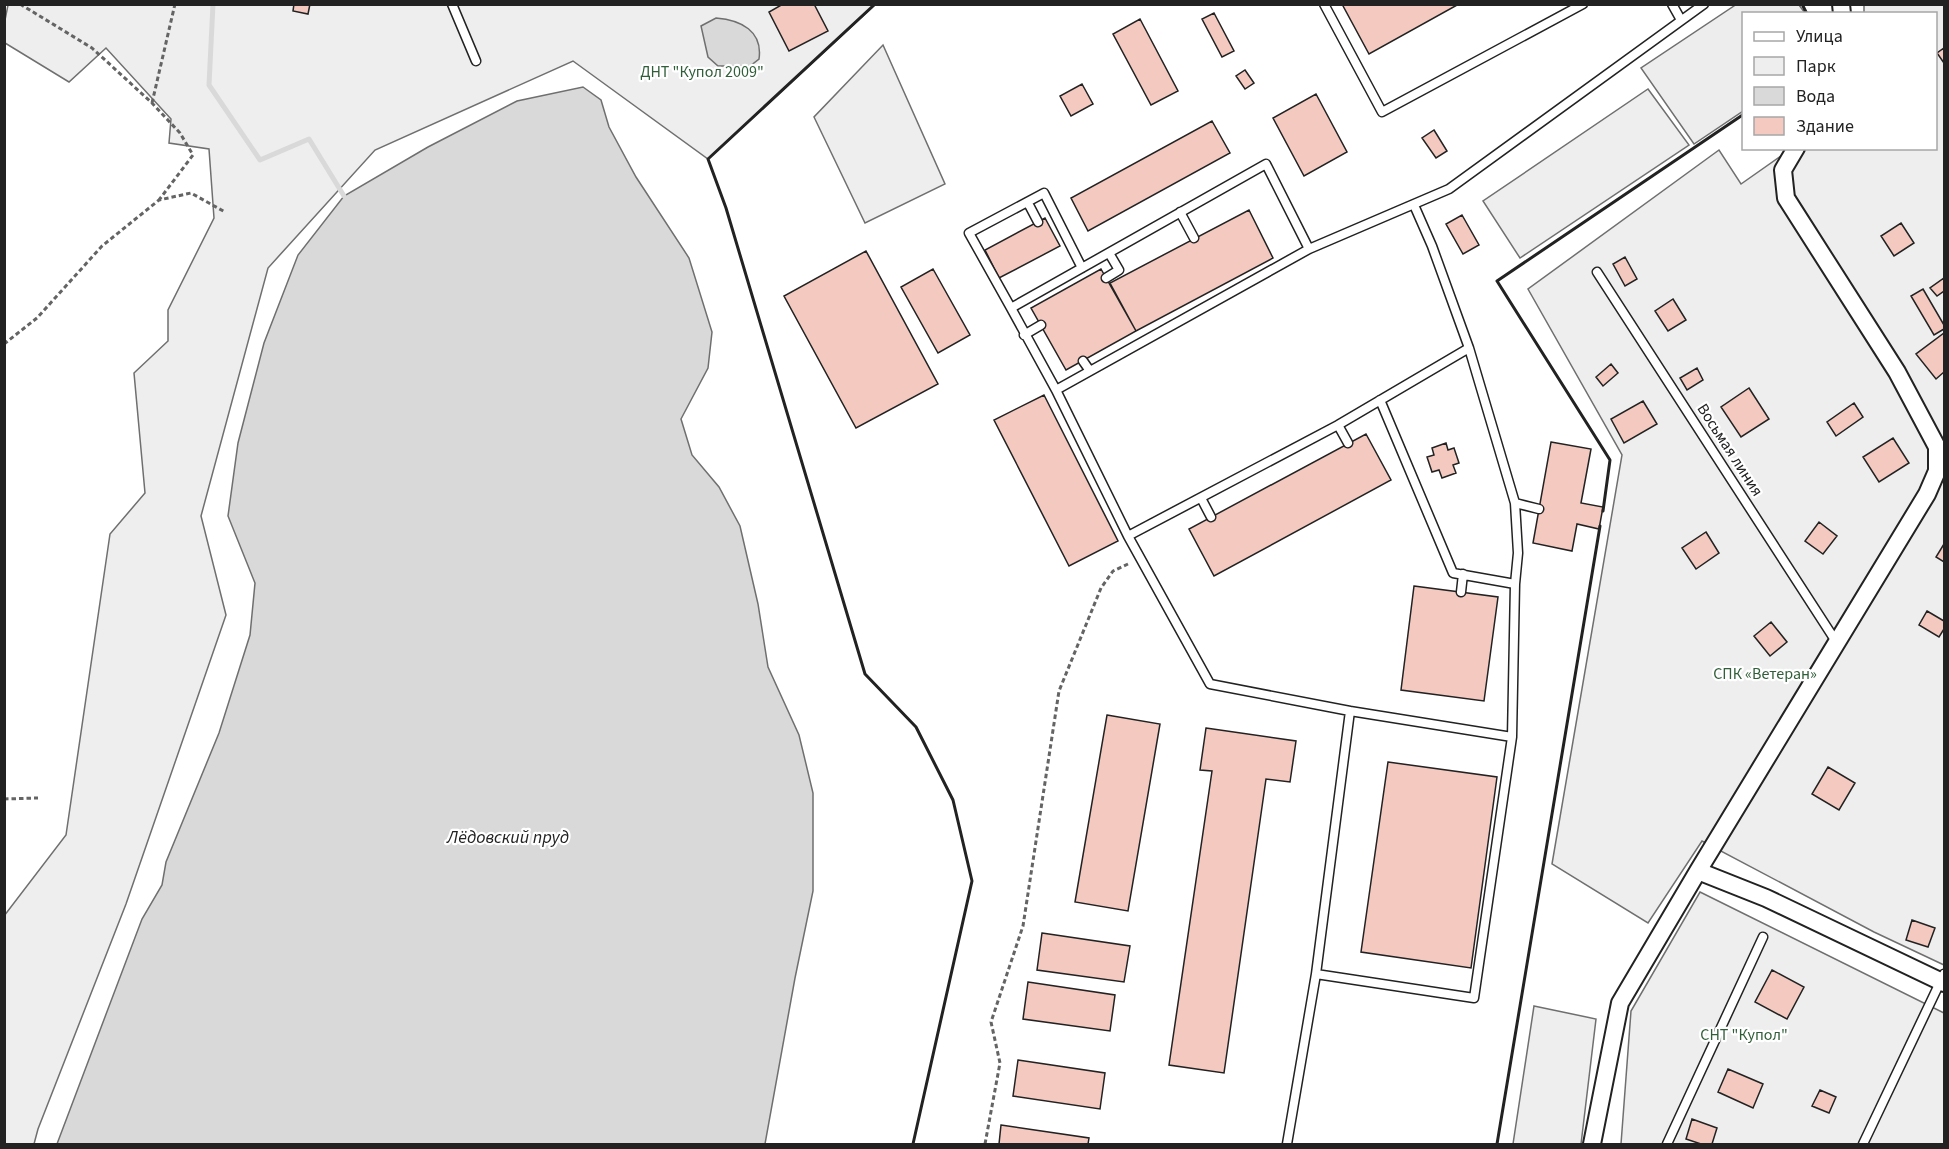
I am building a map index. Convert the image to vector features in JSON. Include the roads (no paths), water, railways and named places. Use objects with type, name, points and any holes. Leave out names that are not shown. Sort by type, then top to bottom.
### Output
[{"type":"street","points":[[1592,1144],[1620,1003],[1927,494],[1937,471],[1937,447],[1898,372],[1786,198],[1783,170],[1795,150]]},
{"type":"street","points":[[1698,871],[1766,898],[1943,979]]},
{"type":"lane","points":[[452,4],[476,61]]},
{"type":"lane","points":[[1324,4],[1382,112],[1583,4]]},
{"type":"lane","points":[[1672,4],[1681,21]]},
{"type":"lane","points":[[1056,390],[1309,249],[1449,189],[1704,4]]},
{"type":"lane","points":[[1011,308],[1266,164],[1309,249]]},
{"type":"lane","points":[[1082,268],[1044,193],[969,233],[986,257],[1024,334],[1056,390],[1128,536],[1210,684],[1350,711],[1512,737]]},
{"type":"lane","points":[[1028,203],[1038,222]]},
{"type":"lane","points":[[1316,974],[1474,998],[1512,737],[1515,584],[1518,553],[1515,503],[1469,348],[1432,246],[1414,204]]},
{"type":"lane","points":[[1180,212],[1194,238]]},
{"type":"lane","points":[[1106,278],[1119,270],[1109,253]]},
{"type":"lane","name":"Восьмая линия","points":[[1598,272],[1837,643]]},
{"type":"lane","points":[[1024,334],[1041,325]]},
{"type":"lane","points":[[1128,536],[1338,425],[1469,348]]},
{"type":"lane","points":[[1083,361],[1090,371]]},
{"type":"lane","points":[[1380,399],[1453,573],[1515,584]]},
{"type":"lane","points":[[1338,425],[1348,443]]},
{"type":"lane","points":[[1201,498],[1211,517]]},
{"type":"lane","points":[[1515,503],[1539,508]]},
{"type":"lane","points":[[1461,592],[1463,574]]},
{"type":"lane","points":[[1287,1144],[1316,974],[1350,711]]},
{"type":"lane","points":[[1667,1144],[1763,937]]},
{"type":"lane","points":[[1863,1144],[1943,979]]},
{"type":"water","points":[[716,18],[742,24],[754,34],[759,49],[759,59],[750,66],[718,66],[708,57],[701,26]]},
{"type":"water","name":"Лёдовский пруд","points":[[583,87],[601,100],[609,127],[636,177],[689,258],[712,332],[708,368],[681,419],[692,455],[719,487],[740,526],[758,604],[768,667],[799,735],[813,793],[813,891],[765,1144],[57,1144],[142,919],[162,885],[166,862],[219,733],[250,635],[255,583],[228,516],[238,443],[264,343],[298,255],[344,196],[428,147],[517,101]]},
{"type":"waterway","points":[[213,4],[209,85],[260,160],[309,139],[344,196]]},
{"type":"park label","name":"ДНТ \"Купол 2009\"","points":[[702,72]]},
{"type":"park label","name":"СПК «Ветеран»","points":[[1765,674]]},
{"type":"park label","name":"СНТ \"Купол\"","points":[[1744,1035]]}]
